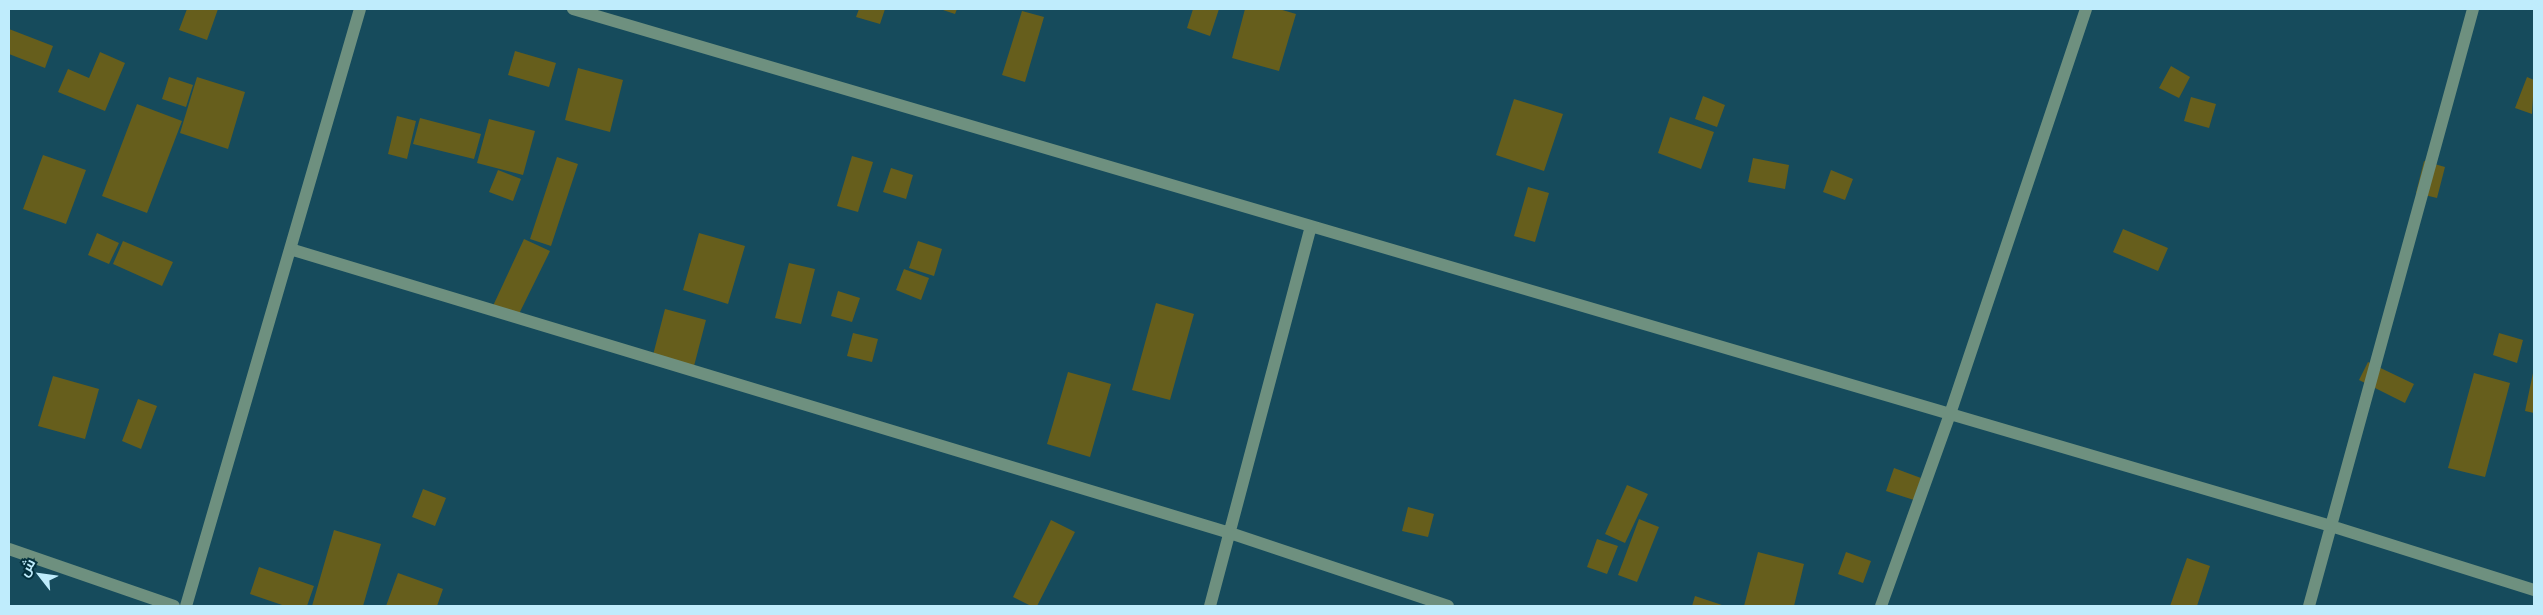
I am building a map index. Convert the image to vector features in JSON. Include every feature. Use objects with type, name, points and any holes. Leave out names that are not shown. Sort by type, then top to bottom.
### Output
[{"type":"street","points":[[186,606],[360,9]]},
{"type":"street","points":[[573,9],[2331,526],[2534,590]]},
{"type":"street","points":[[1882,606],[1950,414],[2086,9]]},
{"type":"street","points":[[2309,606],[2473,9]]},
{"type":"street","points":[[1210,606],[1311,226]]},
{"type":"street","points":[[290,249],[1230,532],[1448,606]]},
{"type":"street","points":[[9,549],[174,606]]},
{"type":"building","points":[[187,9],[218,9],[207,40],[179,30]]},
{"type":"building","points":[[859,9],[885,9],[880,24],[856,17]]},
{"type":"building","points":[[940,9],[957,9],[955,14]]},
{"type":"building","points":[[1193,9],[1219,9],[1210,36],[1187,28]]},
{"type":"building","points":[[1245,9],[1279,9],[1296,14],[1279,71],[1232,58]]},
{"type":"building","points":[[1022,11],[1044,17],[1025,82],[1002,75]]},
{"type":"building","points":[[9,29],[53,46],[45,68],[9,54]]},
{"type":"building","points":[[515,51],[556,63],[549,87],[508,75]]},
{"type":"building","points":[[100,52],[125,63],[105,111],[58,92],[68,69],[89,78]]},
{"type":"building","points":[[2171,66],[2190,77],[2179,98],[2159,88]]},
{"type":"building","points":[[578,68],[623,80],[610,132],[565,120]]},
{"type":"building","points":[[169,77],[193,85],[186,107],[162,99]]},
{"type":"building","points":[[197,77],[245,92],[228,149],[180,133]]},
{"type":"building","points":[[2527,77],[2534,80],[2532,114],[2515,108]]},
{"type":"building","points":[[1703,96],[1725,105],[1717,127],[1695,119]]},
{"type":"building","points":[[2191,97],[2216,104],[2209,128],[2184,121]]},
{"type":"building","points":[[1514,99],[1563,114],[1544,171],[1496,155]]},
{"type":"building","points":[[137,104],[182,121],[147,213],[102,196]]},
{"type":"building","points":[[397,116],[416,121],[407,159],[388,154]]},
{"type":"building","points":[[1670,117],[1714,132],[1701,169],[1658,153]]},
{"type":"building","points":[[420,118],[481,134],[474,159],[413,144]]},
{"type":"building","points":[[489,119],[535,131],[523,175],[477,163]]},
{"type":"building","points":[[43,155],[86,170],[66,224],[23,209]]},
{"type":"building","points":[[852,156],[873,162],[858,212],[837,206]]},
{"type":"building","points":[[557,157],[578,164],[551,246],[530,239]]},
{"type":"building","points":[[1753,158],[1789,165],[1785,189],[1748,182]]},
{"type":"building","points":[[2424,161],[2445,167],[2437,198],[2416,193]]},
{"type":"building","points":[[891,168],[913,175],[906,199],[883,192]]},
{"type":"building","points":[[498,170],[521,179],[513,201],[489,192]]},
{"type":"building","points":[[1831,170],[1853,179],[1845,200],[1823,192]]},
{"type":"building","points":[[1528,187],[1549,193],[1535,242],[1514,236]]},
{"type":"building","points":[[2123,229],[2168,248],[2158,271],[2113,252]]},
{"type":"building","points":[[97,233],[119,243],[109,264],[88,255]]},
{"type":"building","points":[[699,233],[745,246],[728,304],[683,290]]},
{"type":"building","points":[[524,239],[550,251],[516,320],[492,308]]},
{"type":"building","points":[[123,241],[173,262],[162,286],[113,264]]},
{"type":"building","points":[[918,241],[942,249],[934,276],[909,268]]},
{"type":"building","points":[[789,263],[815,269],[801,324],[775,318]]},
{"type":"building","points":[[904,269],[929,278],[921,300],[896,290]]},
{"type":"building","points":[[838,291],[860,298],[852,322],[831,316]]},
{"type":"building","points":[[1156,303],[1194,314],[1170,400],[1132,390]]},
{"type":"building","points":[[665,309],[706,320],[694,366],[653,355]]},
{"type":"building","points":[[853,333],[878,339],[872,362],[847,356]]},
{"type":"building","points":[[2499,333],[2523,340],[2517,363],[2493,355]]},
{"type":"building","points":[[2368,362],[2414,384],[2405,403],[2359,380]]},
{"type":"building","points":[[1068,372],[1111,384],[1090,457],[1047,444]]},
{"type":"building","points":[[2474,373],[2510,383],[2485,477],[2448,468]]},
{"type":"building","points":[[2534,373],[2534,413],[2525,411]]},
{"type":"building","points":[[53,376],[99,389],[85,439],[38,426]]},
{"type":"building","points":[[138,399],[157,406],[141,449],[122,441]]},
{"type":"building","points":[[1894,468],[1921,478],[1914,500],[1886,491]]},
{"type":"building","points":[[1627,485],[1648,494],[1625,543],[1605,534]]},
{"type":"building","points":[[423,489],[446,498],[435,526],[412,517]]},
{"type":"building","points":[[1408,507],[1434,514],[1428,537],[1402,531]]},
{"type":"building","points":[[1639,519],[1659,527],[1637,582],[1618,575]]},
{"type":"building","points":[[1051,520],[1075,532],[1037,606],[1031,606],[1013,597]]},
{"type":"building","points":[[334,530],[381,544],[363,606],[312,606]]},
{"type":"building","points":[[1597,539],[1618,546],[1607,574],[1587,567]]},
{"type":"building","points":[[1758,552],[1804,564],[1794,606],[1744,606]]},
{"type":"building","points":[[1846,552],[1871,561],[1863,583],[1838,574]]},
{"type":"building","points":[[2187,558],[2210,566],[2197,606],[2170,606]]},
{"type":"building","points":[[259,567],[314,586],[307,606],[285,606],[250,594]]},
{"type":"building","points":[[398,573],[443,589],[437,606],[386,606]]},
{"type":"building","points":[[1695,596],[1725,606],[1692,606]]}]
